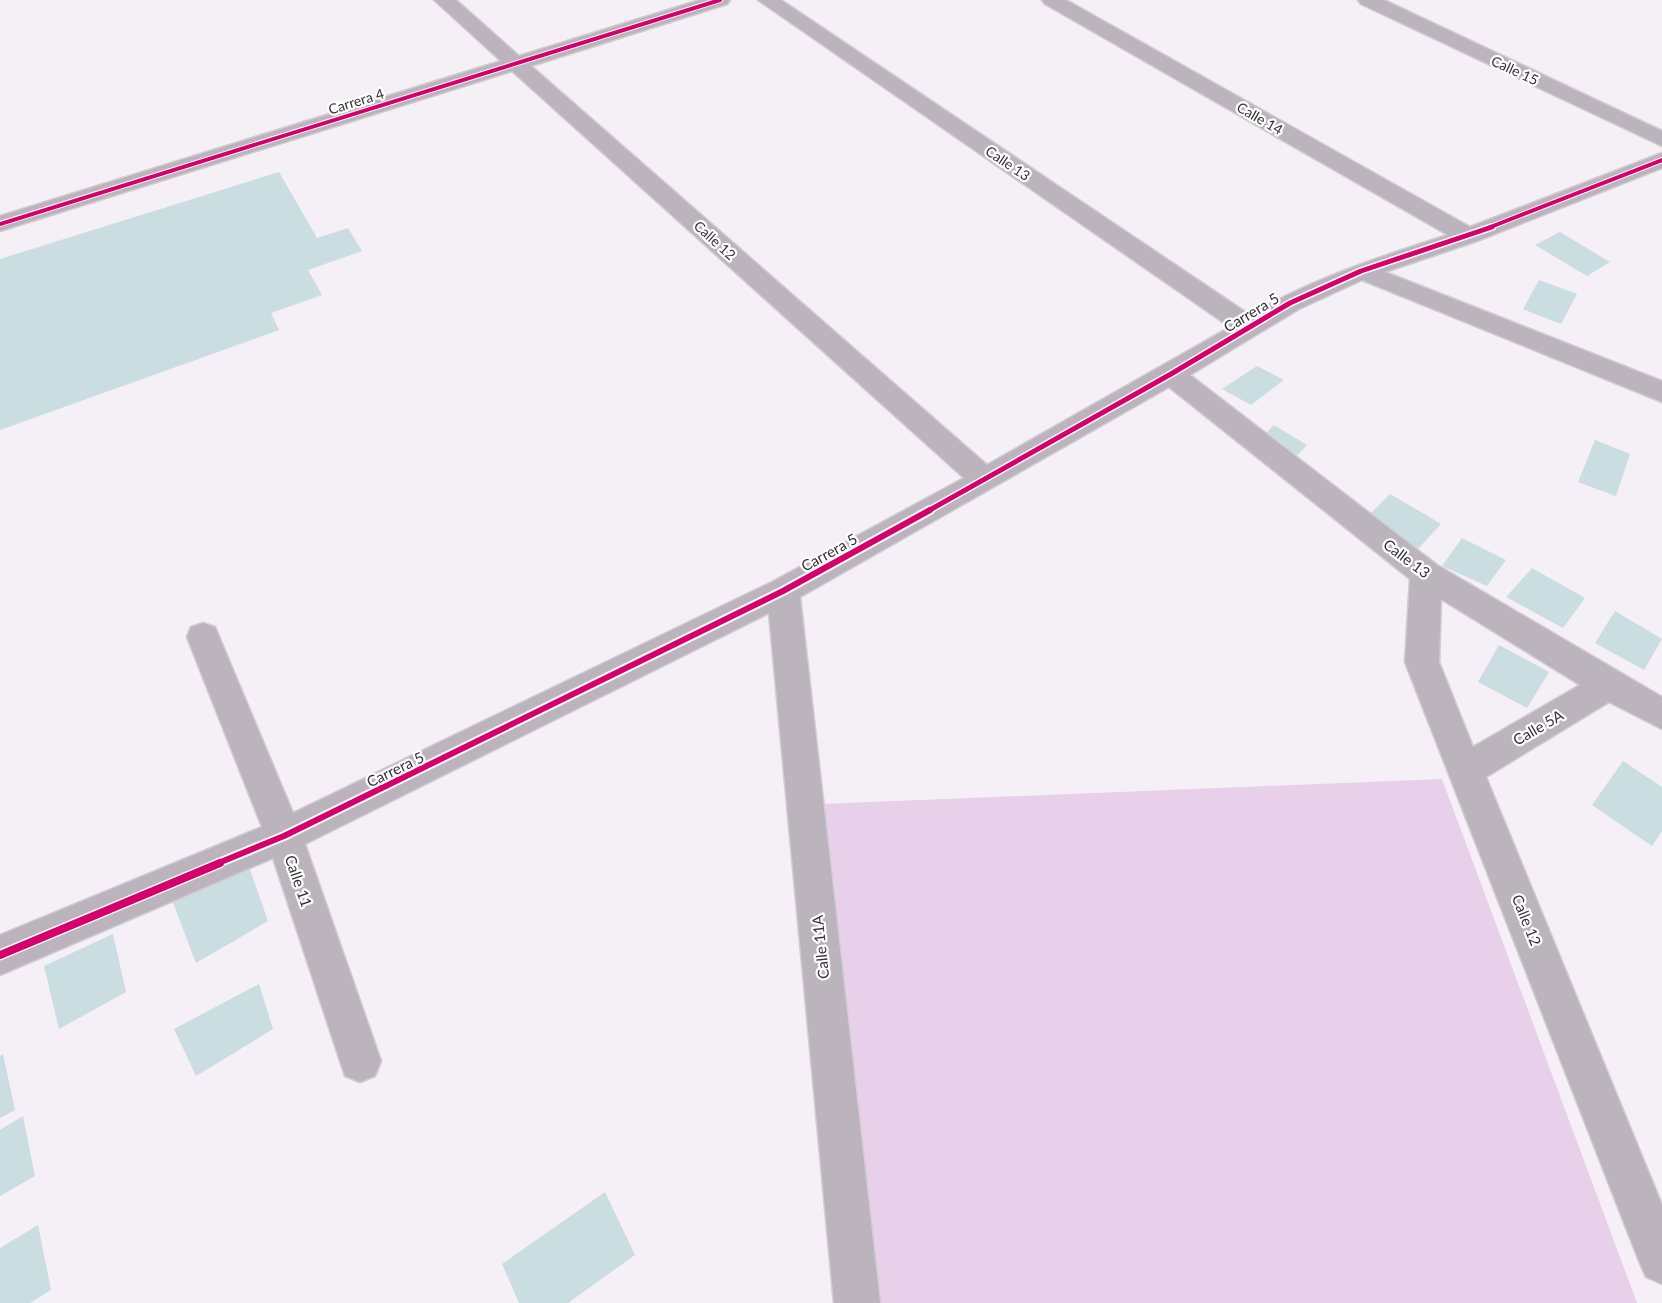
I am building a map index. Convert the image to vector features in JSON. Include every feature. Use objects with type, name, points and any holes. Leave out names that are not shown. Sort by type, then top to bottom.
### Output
[{"type":"street","name":"Calle 12","points":[[444,0],[985,480]]},
{"type":"street","name":"Carrera 4","points":[[0,224],[720,0]]},
{"type":"street","name":"Calle 13","points":[[768,0],[1249,327]]},
{"type":"street","name":"Calle 14","points":[[1052,0],[1468,236]]},
{"type":"street","name":"Calle 15","points":[[1368,0],[1662,139]]},
{"type":"street","name":"Carrera 5","points":[[0,955],[284,836],[783,591],[985,480],[1290,303],[1361,271],[1468,236],[1662,160]]},
{"type":"street","points":[[1361,271],[1662,392]]},
{"type":"street","name":"Calle 13","points":[[1171,374],[1426,574],[1609,685],[1662,714]]},
{"type":"street","name":"Calle 12","points":[[1426,574],[1422,662],[1467,769],[1662,1261]]},
{"type":"street","name":"Calle 11A","points":[[783,591],[857,1303]]},
{"type":"street","name":"Calle 11","points":[[203,637],[284,836],[360,1061]]},
{"type":"street","name":"Calle 5A","points":[[1467,769],[1609,685]]},
{"type":"shaded area","points":[[1442,779],[1637,1303],[855,1303],[822,804]]},
{"type":"building","points":[[279,172],[317,238],[348,228],[362,251],[308,270],[322,295],[271,313],[279,330],[0,430],[0,259]]},
{"type":"building","points":[[1560,232],[1610,262],[1587,276],[1535,245]]},
{"type":"building","points":[[1539,280],[1577,294],[1561,324],[1523,309]]},
{"type":"building","points":[[1257,366],[1284,380],[1251,405],[1222,389]]},
{"type":"building","points":[[1274,425],[1307,445],[1296,457],[1261,438]]},
{"type":"building","points":[[1595,440],[1630,454],[1616,496],[1578,482]]},
{"type":"building","points":[[1390,494],[1441,524],[1417,550],[1364,520]]},
{"type":"building","points":[[1462,538],[1506,560],[1487,586],[1442,566]]},
{"type":"building","points":[[1532,568],[1585,598],[1563,628],[1506,597]]},
{"type":"building","points":[[1615,611],[1662,639],[1644,670],[1595,643]]},
{"type":"building","points":[[1499,645],[1549,672],[1527,708],[1478,682]]},
{"type":"building","points":[[1623,761],[1662,787],[1662,831],[1652,846],[1592,805]]},
{"type":"building","points":[[248,864],[268,921],[196,963],[172,900]]},
{"type":"building","points":[[113,934],[126,992],[59,1029],[44,966]]},
{"type":"building","points":[[259,984],[273,1029],[196,1076],[174,1029]]},
{"type":"building","points":[[3,1054],[15,1110],[0,1118],[0,1056]]},
{"type":"building","points":[[23,1116],[35,1176],[0,1196],[0,1130]]},
{"type":"building","points":[[605,1192],[635,1255],[568,1303],[519,1303],[502,1264]]},
{"type":"building","points":[[38,1225],[51,1290],[30,1303],[0,1303],[0,1248]]},
{"type":"cycle path","points":[[0,224],[720,0]]},
{"type":"cycle path","points":[[0,955],[284,836],[783,591],[985,480],[1290,303],[1361,271],[1468,236],[1662,160]]}]
